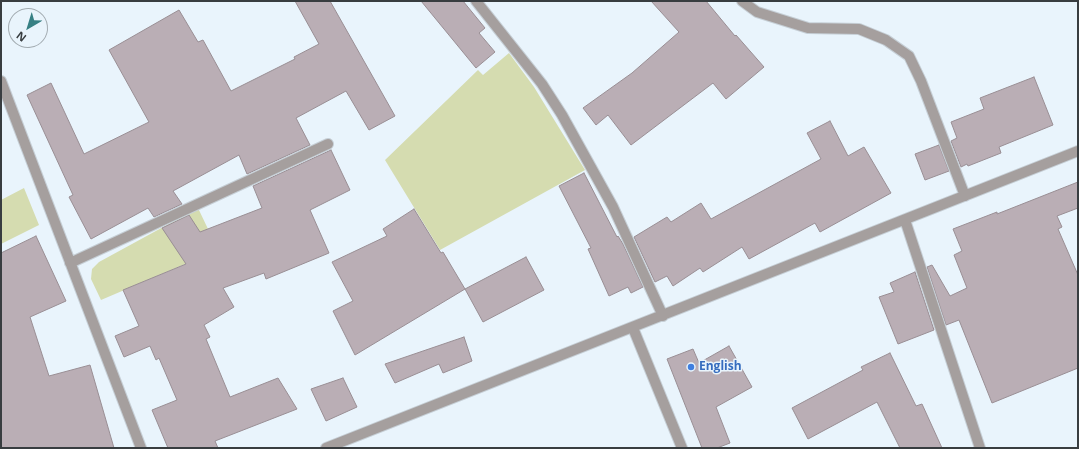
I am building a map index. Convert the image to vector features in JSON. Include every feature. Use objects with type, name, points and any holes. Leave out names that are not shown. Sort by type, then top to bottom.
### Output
[{"type":"street","points":[[476,1],[542,84],[562,115],[613,207],[663,316]]},
{"type":"street","points":[[742,1],[757,12],[808,28],[859,29],[886,40],[909,56],[922,81],[965,196]]},
{"type":"street","points":[[1,81],[141,448]]},
{"type":"street","points":[[70,263],[328,144]]},
{"type":"street","points":[[326,448],[1078,151]]},
{"type":"street","points":[[905,220],[980,448]]},
{"type":"street","points":[[632,328],[682,448]]},
{"type":"green space","points":[[509,53],[534,87],[585,170],[440,250],[385,160],[478,70],[483,75]]},
{"type":"green space","points":[[24,188],[39,225],[1,244],[1,200]]},
{"type":"green space","points":[[198,208],[218,250],[101,300],[91,279],[92,269],[99,262]]},
{"type":"building","points":[[295,1],[330,1],[395,116],[369,130],[346,91],[296,118],[310,145],[247,174],[239,155],[173,191],[182,204],[154,217],[148,208],[91,239],[69,197],[73,195],[27,95],[51,83],[84,154],[149,122],[109,50],[179,10],[198,42],[203,40],[231,91],[295,59],[294,57],[319,44]]},
{"type":"building","points":[[421,1],[463,1],[485,28],[479,33],[495,52],[476,68]]},
{"type":"building","points":[[651,1],[706,1],[735,36],[736,35],[764,67],[726,99],[713,83],[631,145],[608,115],[596,125],[583,108],[632,73],[679,32]]},
{"type":"building","points":[[1034,77],[1053,125],[999,147],[1001,153],[968,166],[967,164],[961,167],[951,141],[957,138],[951,122],[984,109],[980,98]]},
{"type":"building","points":[[830,121],[848,156],[864,147],[891,193],[820,232],[815,223],[749,259],[742,247],[703,272],[700,268],[673,286],[667,276],[655,282],[634,237],[667,217],[671,222],[701,203],[711,219],[821,159],[807,133]]},
{"type":"building","points":[[939,145],[949,171],[925,180],[915,154]]},
{"type":"building","points":[[331,150],[350,190],[310,210],[329,253],[266,279],[264,273],[223,288],[234,307],[204,325],[210,337],[206,339],[230,397],[278,378],[297,409],[215,441],[218,448],[168,448],[152,410],[177,400],[159,358],[156,360],[150,346],[124,357],[115,336],[139,326],[123,290],[186,264],[162,228],[189,215],[200,232],[262,208],[253,186]]},
{"type":"building","points":[[584,173],[617,237],[618,236],[623,244],[643,287],[631,293],[628,287],[609,296],[588,249],[591,248],[559,186]]},
{"type":"building","points":[[1078,182],[1078,208],[1057,216],[1062,227],[1058,229],[1078,275],[1078,368],[992,403],[959,320],[946,325],[927,267],[932,265],[950,296],[967,288],[954,255],[962,251],[953,229],[997,212],[997,214]]},
{"type":"building","points":[[414,209],[441,253],[443,252],[465,289],[355,355],[333,311],[353,301],[332,262],[387,236],[383,229]]},
{"type":"building","points":[[36,236],[66,301],[30,317],[49,376],[90,365],[114,448],[1,448],[1,253]]},
{"type":"building","points":[[526,257],[544,290],[483,322],[465,289]]},
{"type":"building","points":[[915,272],[934,330],[898,344],[879,297],[894,292],[890,283]]},
{"type":"building","points":[[464,337],[472,361],[443,373],[439,364],[395,383],[385,364]]},
{"type":"building","points":[[729,346],[752,387],[716,407],[730,443],[717,448],[702,448],[667,359],[693,349],[699,363]]},
{"type":"building","points":[[890,353],[916,406],[922,404],[942,448],[900,448],[877,402],[808,439],[792,408],[863,370],[861,367]]},
{"type":"building","points":[[343,378],[357,407],[326,421],[311,389]]},
{"type":"place","name":"English","points":[[691,367]]}]
